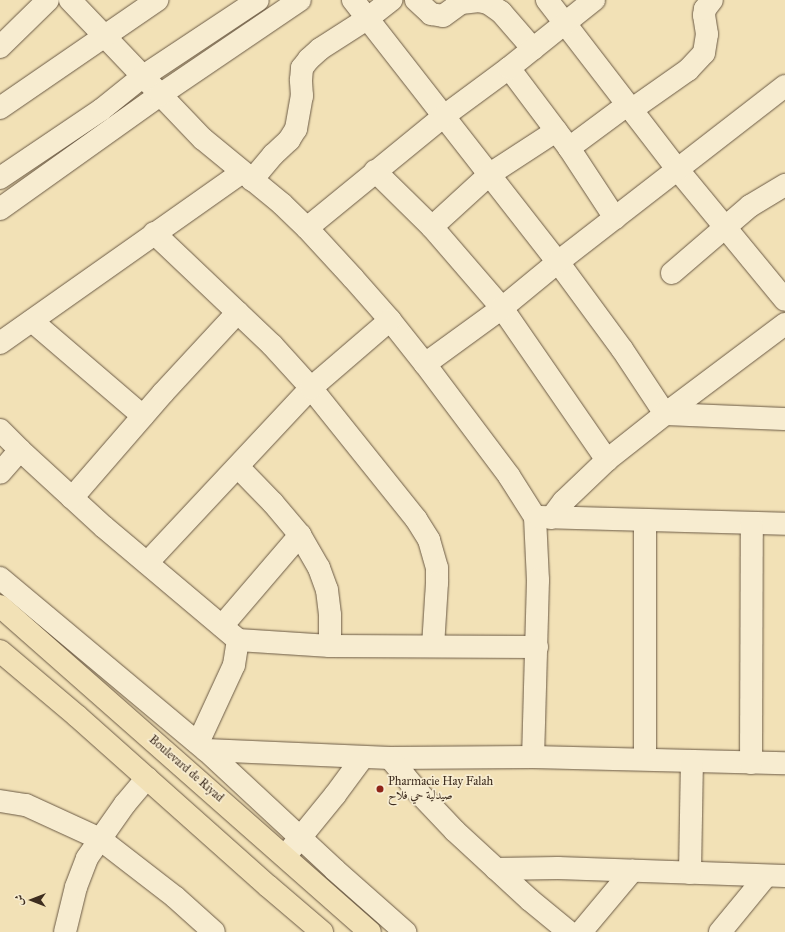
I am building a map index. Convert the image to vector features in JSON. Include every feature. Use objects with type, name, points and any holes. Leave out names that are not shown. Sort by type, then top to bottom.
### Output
[{"type":"main road","name":"Boulevard de Riyad","points":[[0,606],[370,932]]},
{"type":"main road","points":[[0,651],[322,932]]},
{"type":"street","points":[[0,47],[26,19],[48,0]]},
{"type":"street","points":[[70,0],[142,77],[203,139],[306,228],[390,320],[543,517],[538,580],[533,758]]},
{"type":"street","points":[[0,108],[157,0]]},
{"type":"street","points":[[0,178],[101,110],[142,77],[258,0]]},
{"type":"street","points":[[0,209],[160,95],[300,0]]},
{"type":"street","points":[[353,0],[558,262],[622,349],[665,414]]},
{"type":"street","points":[[0,343],[154,234],[247,176],[273,155],[289,140],[296,129],[302,96],[300,80],[302,68],[308,59],[320,49],[367,19],[391,0]]},
{"type":"street","points":[[416,0],[431,14],[443,16],[461,3],[479,0],[488,3],[501,12],[533,49]]},
{"type":"street","points":[[547,0],[678,170],[785,300]]},
{"type":"street","points":[[306,228],[444,116],[509,68],[594,0]]},
{"type":"street","points":[[432,227],[490,174],[629,108],[688,70],[704,53],[707,34],[705,9],[712,0]]},
{"type":"street","points":[[509,68],[563,140],[615,218]]},
{"type":"street","points":[[425,364],[502,308],[558,262],[785,86]]},
{"type":"street","points":[[375,171],[432,227],[502,308],[607,460]]},
{"type":"street","points":[[672,274],[750,206],[785,185]]},
{"type":"street","points":[[154,234],[272,345],[311,388],[416,519],[429,540],[434,552],[438,583],[433,646]]},
{"type":"street","points":[[72,498],[143,416],[238,312]]},
{"type":"street","points":[[147,563],[311,388],[390,320]]},
{"type":"street","points":[[32,321],[143,416]]},
{"type":"street","points":[[543,517],[564,501],[607,460],[665,414],[785,324]]},
{"type":"street","points":[[665,414],[785,419]]},
{"type":"street","points":[[0,430],[72,498],[230,633],[330,646],[536,647]]},
{"type":"street","points":[[0,473],[20,450]]},
{"type":"street","points":[[238,467],[273,503],[300,535],[319,568],[327,590],[330,615],[330,646]]},
{"type":"street","points":[[543,517],[785,524]]},
{"type":"street","points":[[645,520],[645,759]]},
{"type":"street","points":[[751,763],[752,524]]},
{"type":"street","points":[[202,747],[234,665],[230,633],[300,535]]},
{"type":"street","points":[[0,578],[202,747],[300,838],[405,932]]},
{"type":"street","points":[[202,747],[390,758],[645,759],[785,763]]},
{"type":"street","points":[[285,856],[335,795],[363,756]]},
{"type":"street","points":[[390,758],[435,810],[530,900],[569,932]]},
{"type":"street","points":[[690,873],[692,761]]},
{"type":"street","points":[[66,932],[76,887],[87,858],[147,778]]},
{"type":"street","points":[[2,807],[26,805],[46,812],[100,839],[175,897],[214,932]]},
{"type":"street","points":[[496,869],[632,871],[776,876]]},
{"type":"street","points":[[581,932],[632,871]]},
{"type":"street","points":[[720,932],[776,876]]},
{"type":"place","name":"Pharmacie Hay Falah صيدلية حي فلاح","points":[[380,789]]}]
